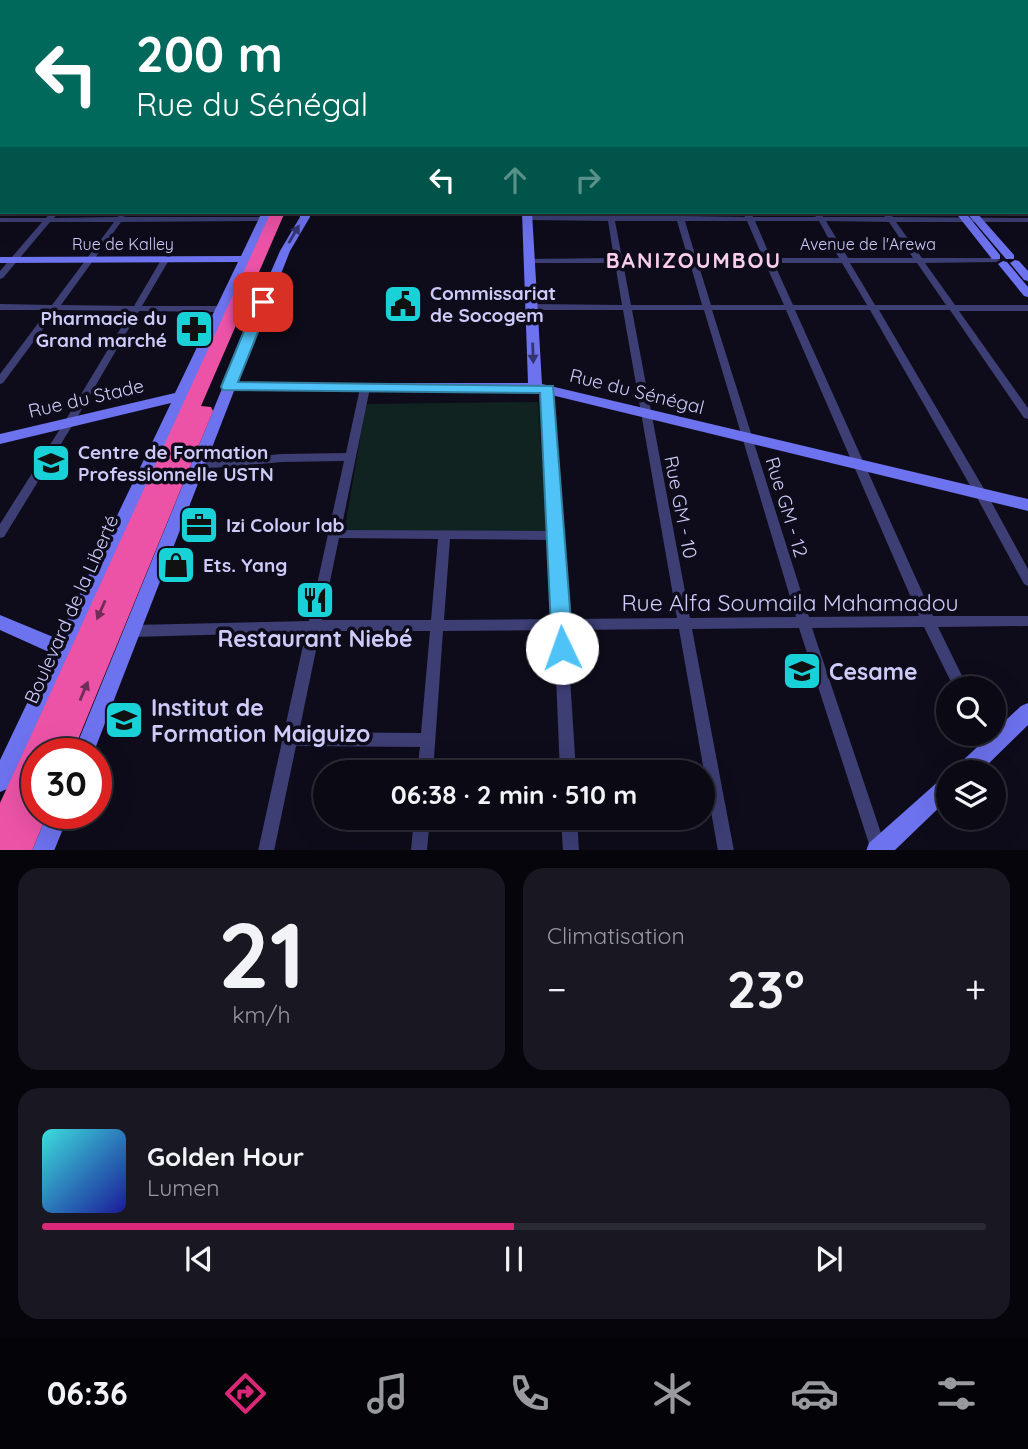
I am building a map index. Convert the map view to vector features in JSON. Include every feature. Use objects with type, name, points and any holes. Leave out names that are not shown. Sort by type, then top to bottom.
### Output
[{"type":"highway","name":"Boulevard de la Liberté","points":[[0,836],[270,214]]},
{"type":"highway","points":[[65,738],[288,214]]},
{"type":"highway","points":[[17,850],[26,829]]},
{"type":"street","points":[[0,276],[53,214]]},
{"type":"street","points":[[0,220],[122,215],[270,214]]},
{"type":"street","name":"Boulevard de la Liberté","points":[[0,782],[220,309],[270,214]]},
{"type":"street","points":[[90,738],[229,387],[285,251],[305,214]]},
{"type":"street","points":[[0,381],[122,215]]},
{"type":"street","points":[[567,760],[556,536],[532,307],[528,215],[968,215],[1028,219]]},
{"type":"street","name":"Rue GM - 10","points":[[611,215],[726,850]]},
{"type":"street","name":"Rue GM - 12","points":[[679,215],[804,622],[878,850]]},
{"type":"street","points":[[749,215],[928,621],[955,676]]},
{"type":"street","points":[[819,215],[871,309],[981,494],[1028,581]]},
{"type":"street","points":[[888,215],[1028,416]]},
{"type":"street","points":[[968,215],[1006,260],[1028,294]]},
{"type":"street","name":"Rue de Kalley","points":[[0,260],[245,259]]},
{"type":"street","points":[[0,534],[165,260]]},
{"type":"street","points":[[1006,260],[1028,278]]},
{"type":"street","name":"Avenue de l'Arewa","points":[[529,261],[1028,260]]},
{"type":"street","points":[[0,307],[220,309]]},
{"type":"street","points":[[532,307],[1028,308]]},
{"type":"street","name":"Rue du Sénégal","points":[[229,387],[541,388],[1028,505]]},
{"type":"street","points":[[265,850],[365,388]]},
{"type":"street","name":"Rue du Stade","points":[[0,439],[181,396]]},
{"type":"street","points":[[200,465],[282,458],[348,457]]},
{"type":"street","points":[[333,534],[556,536]]},
{"type":"street","points":[[426,760],[444,536]]},
{"type":"street","name":"Rue Alfa Soumaila Mahamadou","points":[[133,631],[313,626],[1028,621]]},
{"type":"street","points":[[0,622],[61,649]]},
{"type":"street","points":[[1006,728],[1028,712]]},
{"type":"street","points":[[289,739],[427,740]]},
{"type":"street","points":[[878,850],[936,797]]},
{"type":"street","points":[[43,850],[52,829]]},
{"type":"street","points":[[419,850],[421,830]]},
{"type":"street","points":[[569,830],[570,850]]},
{"type":"green space","points":[[538,402],[547,531],[344,533],[366,404]]},
{"type":"place","name":"Commissariat de Socogem","points":[[403,304]]},
{"type":"place","name":"Pharmacie du Grand marché","points":[[194,329]]},
{"type":"place","name":"Centre de Formation Professionnelle USTN","points":[[51,463]]},
{"type":"place","name":"Izi Colour lab","points":[[199,525]]},
{"type":"place","name":"Ets. Yang","points":[[176,565]]},
{"type":"place","name":"Restaurant Niebé","points":[[315,600]]},
{"type":"place","name":"Cesame","points":[[802,671]]},
{"type":"place","name":"Institut de Formation Maiguizo","points":[[124,720]]},
{"type":"district","name":"BANIZOUMBOU","points":[[694,260]]},
{"type":"route","points":[[263,302],[229,387],[547,389],[562,648]]}]
